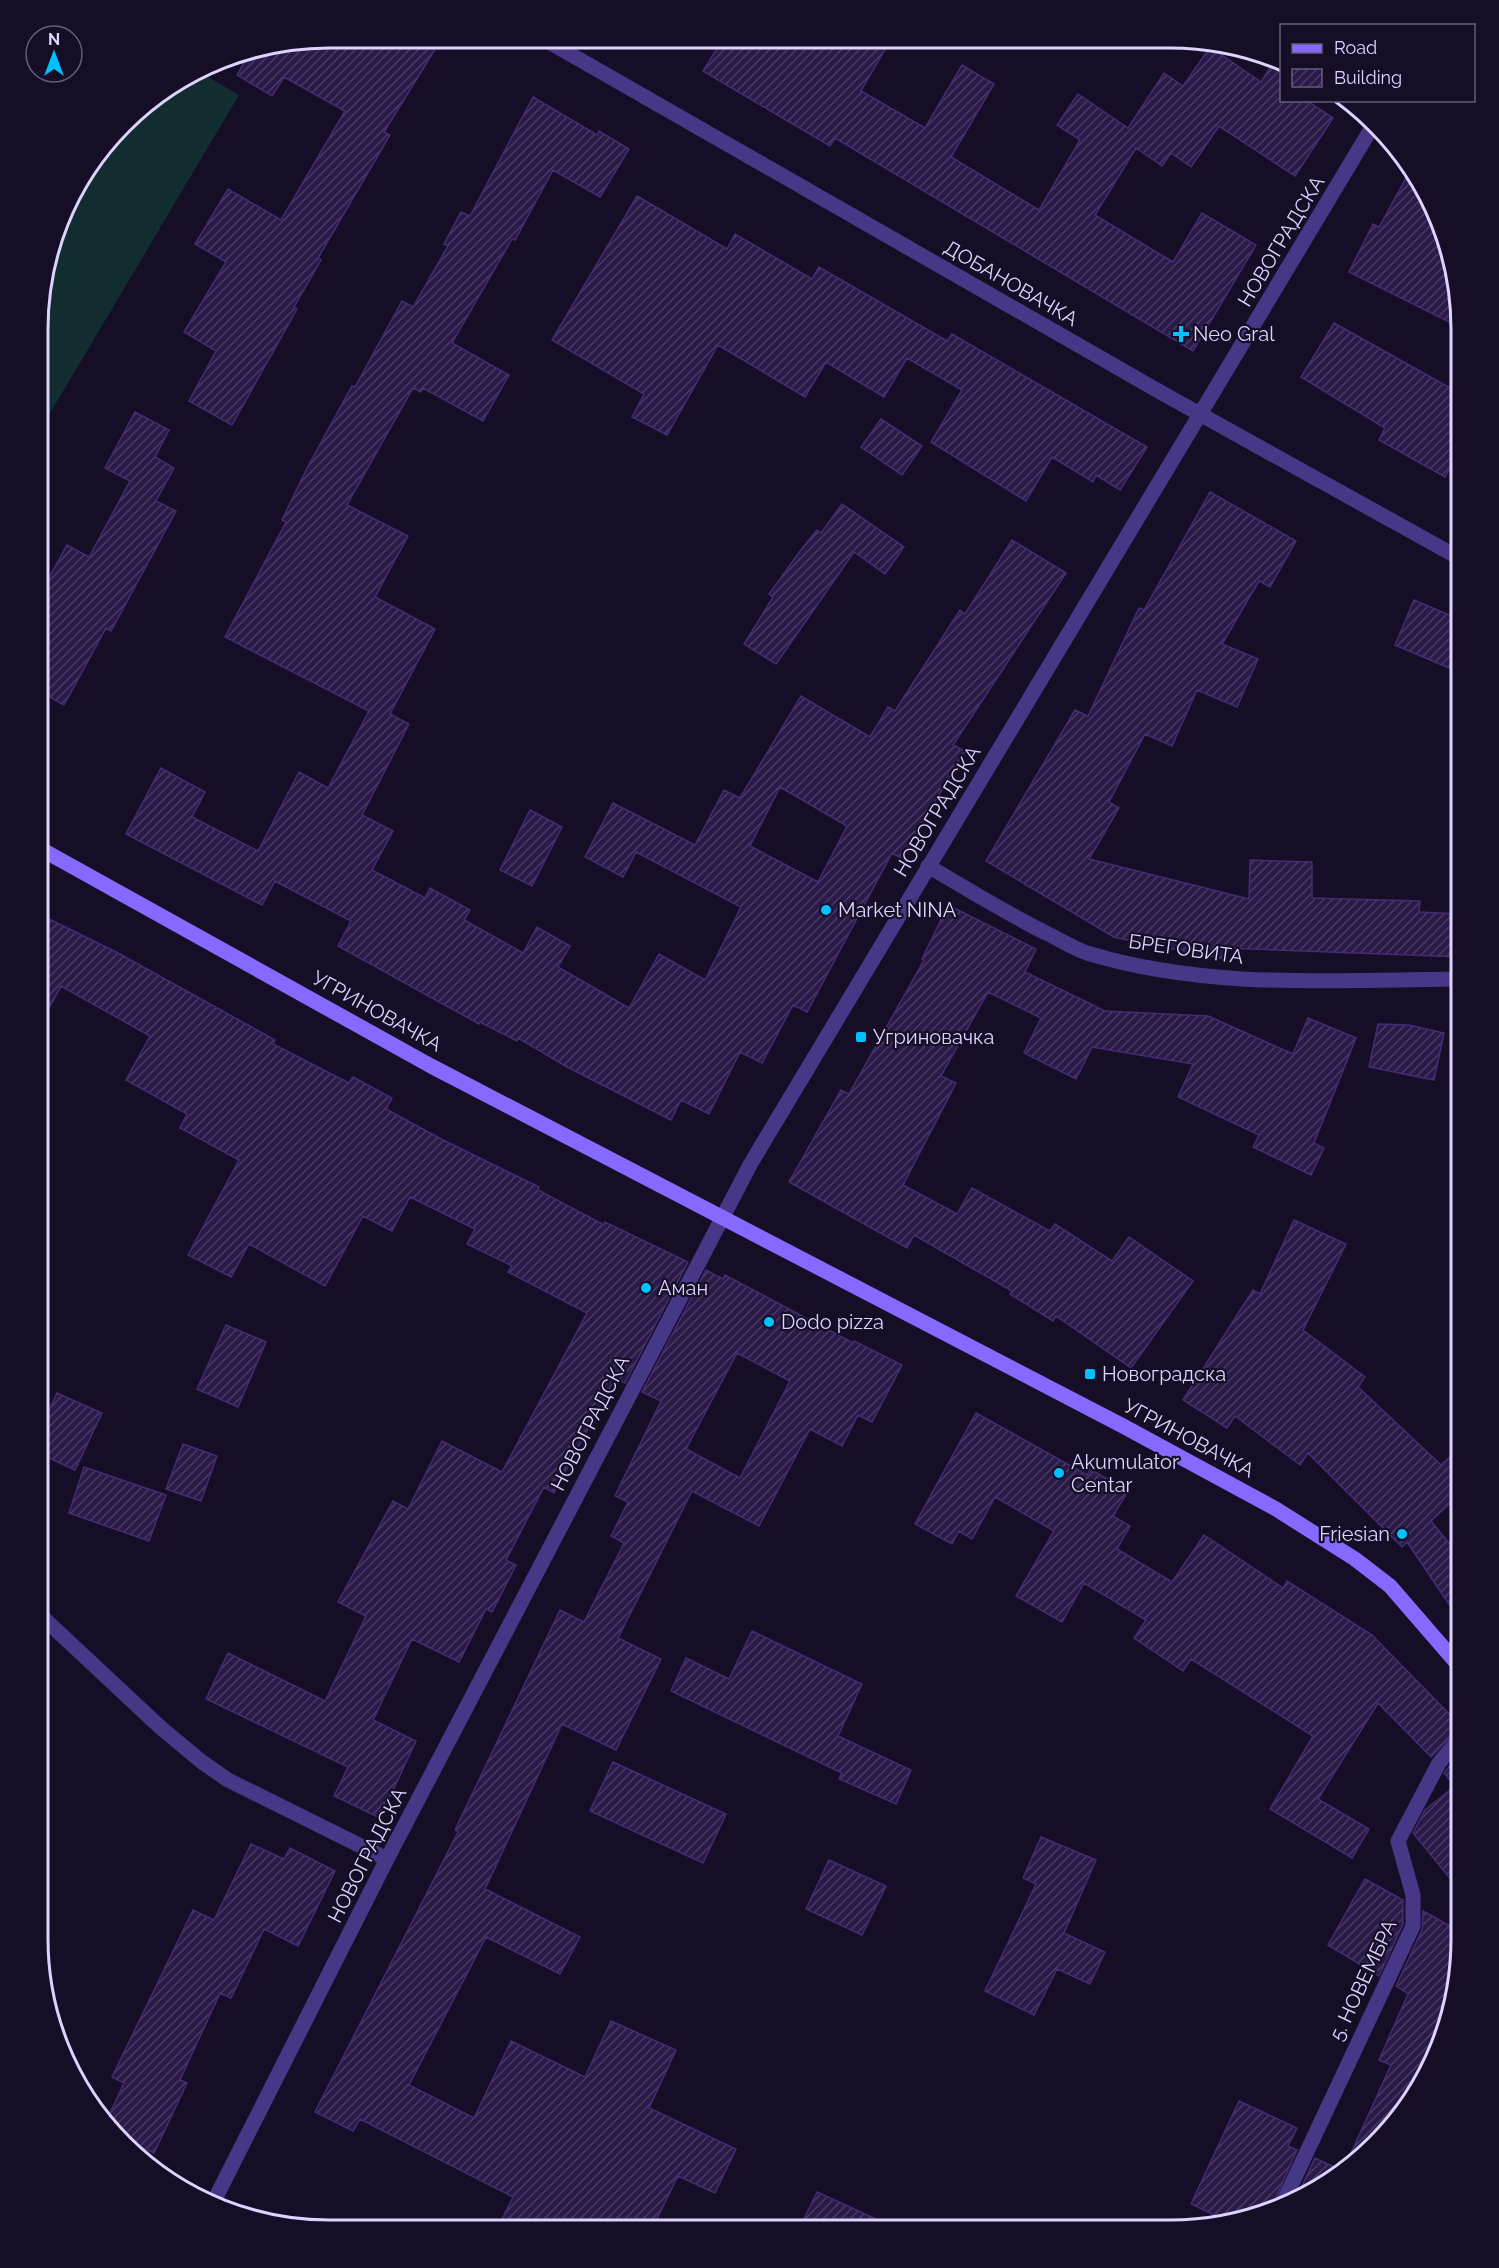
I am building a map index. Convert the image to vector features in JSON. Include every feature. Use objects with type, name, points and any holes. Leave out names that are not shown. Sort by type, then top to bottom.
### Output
[{"type":"main road","name":"УГРИНОВАЧКА","points":[[48,853],[431,1066],[1124,1426],[1276,1509],[1355,1559],[1390,1586],[1451,1651]]},
{"type":"street","name":"ДОБАНОВАЧКА","points":[[559,48],[1201,415],[1451,553]]},
{"type":"street","name":"НОВОГРАДСКА","points":[[216,2197],[387,1859],[720,1218],[928,866],[1370,131]]},
{"type":"street","name":"БРЕГОВИТА","points":[[928,866],[1012,916],[1085,952],[1125,962],[1193,975],[1239,979],[1451,979]]},
{"type":"street","points":[[48,1622],[160,1727],[202,1762],[228,1780],[387,1859]]},
{"type":"street","name":"5. НОВЕМБРА","points":[[1287,2195],[1413,1926],[1415,1910],[1413,1895],[1398,1841],[1401,1830],[1439,1763],[1451,1749]]},
{"type":"green space","points":[[206,76],[239,95],[48,417],[50,292],[63,238],[86,188],[106,158],[130,130],[173,95]]},
{"type":"building","points":[[436,48],[384,132],[390,135],[318,258],[321,260],[294,307],[297,309],[232,425],[189,401],[216,351],[184,332],[226,262],[195,244],[228,189],[281,220],[345,111],[284,77],[272,96],[237,75],[245,61],[292,50]]},
{"type":"building","points":[[717,48],[886,48],[861,91],[925,128],[962,65],[994,84],[951,157],[1039,210],[1080,140],[1057,125],[1078,94],[1128,128],[1164,73],[1183,86],[1208,50],[1217,52],[1261,82],[1271,66],[1280,70],[1280,102],[1309,102],[1333,118],[1295,176],[1219,126],[1191,167],[1171,153],[1162,166],[1136,148],[1095,215],[1173,262],[1202,213],[1256,245],[1193,351],[835,138],[830,146],[703,71]]},
{"type":"building","points":[[533,97],[597,135],[599,131],[629,149],[600,197],[553,170],[515,240],[512,239],[452,343],[509,375],[483,421],[423,388],[421,392],[413,388],[347,505],[408,536],[375,597],[435,629],[390,714],[409,724],[362,815],[393,831],[372,870],[425,898],[430,888],[470,910],[464,920],[523,953],[537,927],[570,946],[558,967],[629,1008],[659,954],[705,980],[741,907],[636,852],[623,877],[585,857],[613,803],[695,845],[724,790],[740,798],[801,696],[870,737],[888,707],[895,711],[960,610],[965,614],[1012,540],[1066,573],[953,745],[965,751],[901,858],[892,853],[807,1012],[793,1005],[762,1063],[740,1052],[709,1114],[681,1100],[671,1120],[569,1068],[518,1038],[517,1041],[480,1022],[479,1024],[338,946],[351,921],[275,881],[262,905],[126,834],[161,768],[205,792],[192,817],[258,851],[299,772],[328,788],[369,711],[225,637],[286,522],[282,520],[307,468],[352,386],[355,387],[402,301],[413,307],[448,246],[444,244],[461,212],[470,216]],"holes":[[[780,787],[847,826],[818,882],[750,846]]]},
{"type":"building","points":[[1406,177],[1422,204],[1436,238],[1446,274],[1451,323],[1349,272],[1373,224],[1379,227]]},
{"type":"building","points":[[637,196],[727,249],[735,234],[812,279],[819,267],[947,341],[952,334],[1147,447],[1120,490],[1096,475],[1093,482],[1052,457],[1026,501],[931,442],[962,390],[907,358],[884,397],[826,362],[805,397],[718,345],[667,435],[632,417],[644,394],[552,340]]},
{"type":"building","points":[[1334,323],[1451,388],[1451,466],[1445,477],[1379,440],[1385,428],[1301,377]]},
{"type":"building","points":[[135,412],[169,430],[155,457],[174,468],[156,501],[176,511],[111,631],[106,628],[64,705],[48,696],[48,579],[67,545],[89,557],[130,481],[105,468]]},
{"type":"building","points":[[881,419],[922,446],[902,475],[861,447]]},
{"type":"building","points":[[1210,492],[1296,541],[1270,587],[1259,581],[1222,644],[1258,659],[1237,707],[1197,690],[1172,746],[1145,734],[1109,802],[1119,808],[1089,859],[1249,899],[1250,860],[1312,862],[1312,898],[1420,901],[1419,912],[1451,914],[1451,957],[1227,948],[1225,959],[1122,939],[1114,937],[986,861],[1075,710],[1088,716],[1139,608],[1144,610]]},
{"type":"building","points":[[842,504],[904,547],[885,574],[854,552],[776,664],[744,644],[773,597],[769,594],[817,530],[821,533]]},
{"type":"building","points":[[1414,600],[1451,616],[1451,669],[1395,645]]},
{"type":"building","points":[[530,810],[562,827],[532,886],[500,870]]},
{"type":"building","points":[[948,905],[1036,949],[1025,972],[1105,1011],[1208,1016],[1293,1054],[1308,1018],[1356,1038],[1314,1143],[1324,1148],[1311,1175],[1253,1147],[1259,1135],[1178,1097],[1193,1064],[1092,1047],[1076,1079],[1024,1053],[1041,1018],[988,992],[941,1076],[956,1083],[903,1185],[957,1214],[972,1188],[1050,1231],[1055,1224],[1112,1261],[1129,1237],[1193,1281],[1131,1368],[1056,1316],[1053,1321],[1010,1294],[1012,1291],[914,1235],[907,1248],[789,1182],[841,1090],[849,1094],[924,960],[922,959]]},
{"type":"building","points":[[48,918],[118,953],[275,1040],[273,1044],[349,1083],[353,1077],[392,1098],[386,1109],[441,1139],[539,1187],[538,1190],[604,1225],[605,1222],[688,1262],[625,1383],[615,1378],[554,1493],[544,1487],[506,1560],[516,1565],[492,1612],[486,1609],[459,1662],[412,1639],[373,1720],[416,1741],[380,1818],[334,1796],[348,1767],[206,1699],[228,1653],[325,1701],[366,1616],[338,1602],[393,1501],[408,1509],[442,1441],[502,1472],[587,1313],[508,1272],[512,1266],[467,1244],[475,1229],[410,1197],[392,1231],[363,1216],[325,1286],[249,1244],[231,1277],[188,1255],[239,1160],[180,1128],[187,1114],[126,1080],[150,1036],[61,986],[48,1010]]},
{"type":"building","points":[[1378,1024],[1409,1025],[1444,1033],[1434,1080],[1369,1067]]},
{"type":"building","points":[[1294,1220],[1346,1244],[1303,1330],[1365,1377],[1358,1387],[1441,1465],[1451,1456],[1451,1502],[1431,1521],[1451,1546],[1451,1607],[1407,1542],[1402,1547],[1308,1453],[1300,1465],[1235,1416],[1227,1428],[1183,1400],[1253,1290],[1260,1294]]},
{"type":"building","points":[[706,1270],[723,1279],[725,1275],[853,1343],[854,1341],[902,1365],[872,1422],[858,1415],[842,1446],[810,1429],[759,1526],[692,1491],[618,1638],[661,1659],[616,1750],[562,1724],[485,1889],[580,1937],[560,1974],[486,1937],[409,2085],[474,2118],[511,2041],[585,2077],[611,2021],[676,2050],[649,2108],[736,2149],[715,2193],[678,2176],[656,2220],[502,2220],[513,2197],[360,2119],[353,2131],[315,2112],[458,1832],[455,1830],[560,1610],[584,1622],[624,1543],[611,1536],[628,1502],[615,1496],[661,1401],[642,1392]],"holes":[[[737,1353],[790,1381],[740,1478],[686,1449]]]},
{"type":"building","points":[[226,1325],[266,1342],[238,1407],[197,1389]]},
{"type":"building","points":[[57,1393],[102,1413],[75,1470],[48,1458],[48,1413]]},
{"type":"building","points":[[976,1413],[1087,1475],[1090,1469],[1128,1491],[1113,1516],[1130,1526],[1117,1549],[1172,1582],[1204,1535],[1283,1588],[1287,1581],[1372,1635],[1451,1716],[1451,1736],[1431,1757],[1378,1703],[1318,1799],[1369,1829],[1352,1858],[1270,1809],[1313,1736],[1191,1659],[1183,1671],[1134,1638],[1146,1620],[1084,1583],[1062,1622],[1016,1596],[1054,1531],[995,1497],[972,1539],[959,1531],[952,1544],[915,1524]]},
{"type":"building","points":[[183,1444],[217,1456],[201,1501],[166,1489]]},
{"type":"building","points":[[84,1467],[166,1495],[149,1541],[69,1513]]},
{"type":"building","points":[[752,1631],[862,1684],[838,1736],[911,1770],[896,1804],[839,1779],[842,1773],[671,1691],[686,1658],[729,1679]]},
{"type":"building","points":[[613,1762],[726,1814],[703,1863],[590,1811]]},
{"type":"building","points":[[1451,1764],[1451,1781],[1444,1773]]},
{"type":"building","points":[[1451,1789],[1451,1880],[1413,1833],[1425,1810]]},
{"type":"building","points":[[1041,1837],[1096,1860],[1064,1933],[1105,1952],[1090,1984],[1057,1969],[1034,2015],[985,1991],[1036,1884],[1023,1878]]},
{"type":"building","points":[[251,1844],[284,1859],[290,1848],[335,1871],[298,1946],[264,1929],[231,1998],[220,1993],[180,2080],[187,2083],[154,2153],[139,2146],[130,2138],[110,2114],[124,2083],[112,2077],[193,1910],[214,1920]]},
{"type":"building","points":[[829,1860],[886,1886],[862,1935],[806,1909]]},
{"type":"building","points":[[1365,1879],[1403,1900],[1403,1924],[1379,1976],[1328,1945]]},
{"type":"building","points":[[1423,1911],[1451,1926],[1449,1976],[1436,2030],[1422,2064],[1404,2095],[1369,2138],[1351,2154],[1391,2065],[1379,2060],[1408,1994],[1396,1986],[1422,1930]]},
{"type":"building","points":[[1239,2101],[1297,2128],[1288,2146],[1297,2150],[1275,2200],[1217,2216],[1191,2204]]},
{"type":"building","points":[[1315,2158],[1334,2167],[1326,2173],[1301,2187]]},
{"type":"building","points":[[817,2192],[878,2220],[803,2220]]},
{"type":"place","name":"Neo Gral","points":[[1181,334]]},
{"type":"place","name":"Market NINA","points":[[826,910]]},
{"type":"place","name":"Угриновачка","points":[[861,1037]]},
{"type":"place","name":"Аман","points":[[646,1288]]},
{"type":"place","name":"Dodo pizza","points":[[769,1322]]},
{"type":"place","name":"Новоградска","points":[[1090,1374]]},
{"type":"place","name":"Akumulator Centar","points":[[1059,1473]]},
{"type":"place","name":"Friesian","points":[[1402,1534]]}]
